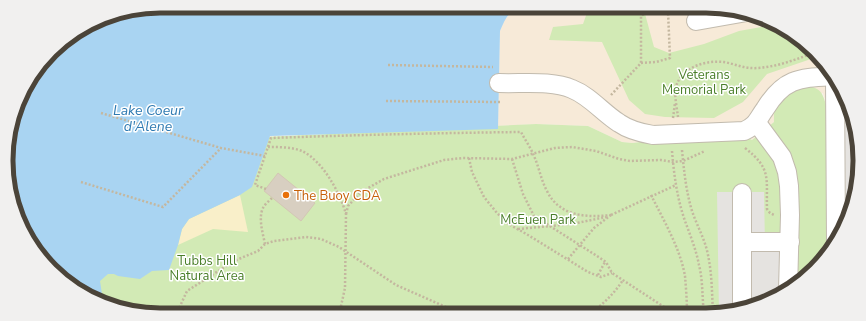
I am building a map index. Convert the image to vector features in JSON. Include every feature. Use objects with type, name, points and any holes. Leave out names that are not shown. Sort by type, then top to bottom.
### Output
[{"type":"street","points":[[696,21],[730,15]]},
{"type":"street","points":[[499,75],[558,84],[573,89],[586,96],[619,124],[638,133],[653,135],[744,131],[757,123],[769,102],[778,90],[786,84],[798,80],[827,78]]},
{"type":"street","points":[[834,89],[836,229]]},
{"type":"street","points":[[757,123],[782,157],[787,172],[790,215],[788,282]]},
{"type":"street","points":[[742,193],[742,303]]},
{"type":"street","points":[[742,242],[790,242]]},
{"type":"path","points":[[599,108],[641,63],[641,16],[645,13]]},
{"type":"path","points":[[641,63],[656,62],[670,58],[667,13]]},
{"type":"path","points":[[388,65],[499,75]]},
{"type":"path","points":[[386,102],[507,102]]},
{"type":"path","points":[[101,114],[221,148],[265,156]]},
{"type":"path","points":[[266,189],[255,184],[271,138],[414,133],[458,134],[521,132],[534,154],[547,191],[555,204],[571,213],[588,216],[611,215]]},
{"type":"path","points":[[671,134],[676,185],[685,220],[694,243],[699,265],[703,308]]},
{"type":"path","points":[[743,146],[754,154],[763,165],[767,175],[767,209],[770,213],[776,216],[790,215]]},
{"type":"path","points":[[268,147],[287,148],[302,151],[317,161],[337,192],[343,203],[346,214]]},
{"type":"path","points":[[341,308],[345,288],[346,214],[348,206],[361,192],[384,179],[444,160],[469,158],[512,159],[555,148],[572,147],[596,151],[630,161],[661,160],[673,162],[683,161],[707,150]]},
{"type":"path","points":[[81,182],[163,207],[221,148]]},
{"type":"path","points":[[469,158],[472,172],[484,197],[497,214],[507,223],[588,272],[601,277],[612,273]]},
{"type":"path","points":[[512,159],[529,207],[534,216],[606,262],[612,273],[666,308]]},
{"type":"path","points":[[518,229],[572,224],[600,219],[676,185]]},
{"type":"path","points":[[651,196],[679,254],[685,275],[687,308]]},
{"type":"path","points":[[265,244],[262,227],[262,214],[263,208],[272,198]]},
{"type":"path","points":[[568,259],[594,228],[611,215]]},
{"type":"path","points":[[179,308],[187,291],[234,261],[258,251],[265,244],[274,241],[306,237],[321,239],[345,251],[396,285],[448,308]]},
{"type":"path","points":[[598,276],[606,262]]},
{"type":"path","points":[[597,308],[606,301],[623,280]]},
{"type":"shaded area","points":[[511,13],[715,13],[744,18],[771,28],[795,43],[810,56],[828,78],[826,105],[823,93],[774,114],[774,122],[752,140],[748,137],[723,135],[632,143],[622,142],[588,126],[536,124],[498,126],[500,31],[504,20]]},
{"type":"shaded area","points":[[844,113],[848,122],[853,151],[852,180],[846,206]]},
{"type":"shaded area","points":[[717,192],[764,192],[765,246],[798,247],[798,275],[771,293],[762,297],[744,303],[719,308]]},
{"type":"green space","name":"Veterans Memorial Park","points":[[587,13],[645,13],[654,47],[669,53],[704,44],[739,31],[767,26],[795,43],[812,58],[767,74],[743,102],[714,118],[665,117],[645,114],[629,100],[602,42],[549,40],[553,27],[583,24]]},
{"type":"green space","name":"McEuen Park","points":[[804,85],[813,87],[819,90],[826,105],[829,241],[810,265],[795,278],[771,293],[744,303],[715,308],[151,308],[122,303],[104,297],[73,279],[265,137],[536,124],[588,126],[622,142],[632,143],[676,138],[714,136],[744,137],[752,140],[774,122],[775,107],[781,98],[790,91]]},
{"type":"sand","points":[[240,195],[248,232],[213,229],[178,245],[182,229],[189,219]]},
{"type":"water","name":"Lake Coeur d'Alene","points":[[151,13],[510,13],[500,31],[498,129],[270,136],[252,187],[240,195],[189,219],[182,229],[169,270],[152,271],[140,279],[108,274],[100,281],[102,294],[100,295],[95,293],[71,278],[56,265],[43,250],[24,217],[14,180],[14,141],[24,104],[43,71],[56,56],[71,43],[104,24],[122,18]]},
{"type":"building","name":"The Buoy CDA","points":[[278,173],[315,203],[301,221],[264,191]]},
{"type":"place","name":"The Buoy CDA","points":[[286,195]]},
{"type":"park label","name":"Tubbs Hill Natural Area","points":[[207,268]]}]
